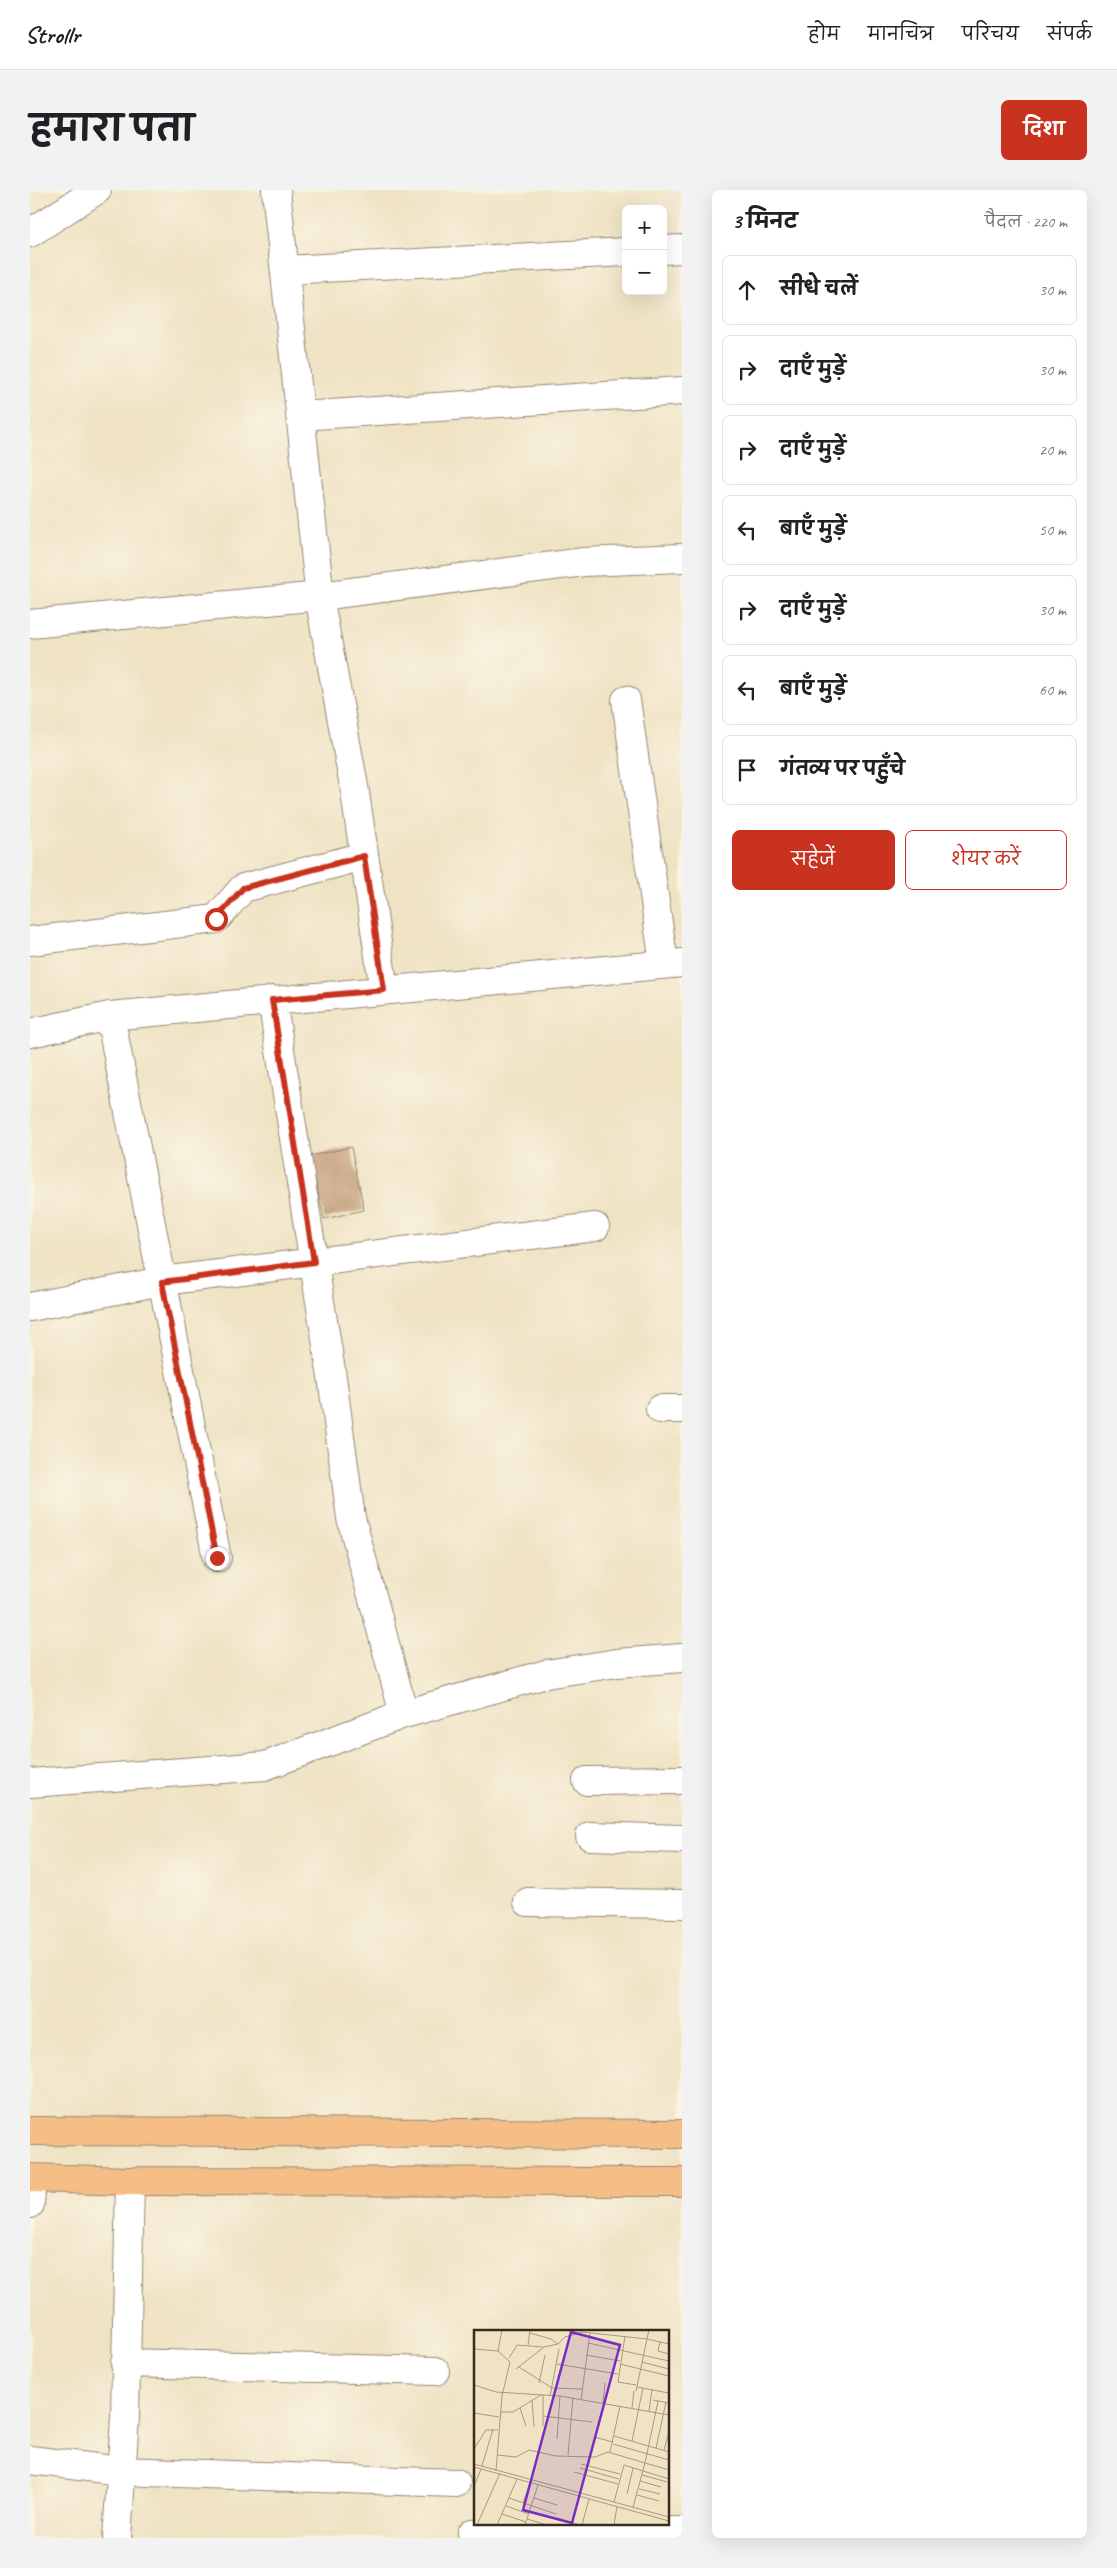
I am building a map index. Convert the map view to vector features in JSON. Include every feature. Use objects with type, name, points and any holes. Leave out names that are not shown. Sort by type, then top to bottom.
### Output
[{"type":"main road","points":[[30,2131],[682,2134]]},
{"type":"main road","points":[[31,2187],[130,2181],[682,2182]]},
{"type":"street","points":[[276,190],[320,596],[364,856],[384,990]]},
{"type":"street","points":[[30,232],[86,193]]},
{"type":"street","points":[[667,250],[682,249]]},
{"type":"street","points":[[285,270],[622,252]]},
{"type":"street","points":[[300,416],[682,391]]},
{"type":"street","points":[[30,624],[320,596],[584,562],[682,558]]},
{"type":"street","points":[[30,1033],[110,1016],[673,964],[626,700]]},
{"type":"street","points":[[30,941],[216,919],[243,888],[364,856]]},
{"type":"street","points":[[272,1000],[314,1262],[352,1518],[404,1714]]},
{"type":"street","points":[[110,1016],[217,1558]]},
{"type":"street","points":[[30,1307],[162,1282],[595,1227]]},
{"type":"street","points":[[30,1782],[266,1766],[404,1714],[546,1674],[682,1658]]},
{"type":"street","points":[[587,1781],[682,1780]]},
{"type":"street","points":[[590,1836],[682,1838]]},
{"type":"street","points":[[528,1902],[682,1904]]},
{"type":"street","points":[[117,2538],[125,2363],[130,2181]]},
{"type":"street","points":[[125,2363],[435,2371]]},
{"type":"street","points":[[30,2460],[121,2471],[456,2483]]},
{"type":"street","points":[[472,2533],[682,2532]]},
{"type":"building","points":[[351,1147],[364,1210],[324,1219],[310,1156]]},
{"type":"route","points":[[216,919],[243,888],[364,856],[384,990],[272,1000],[314,1262],[162,1282],[217,1558]]}]
